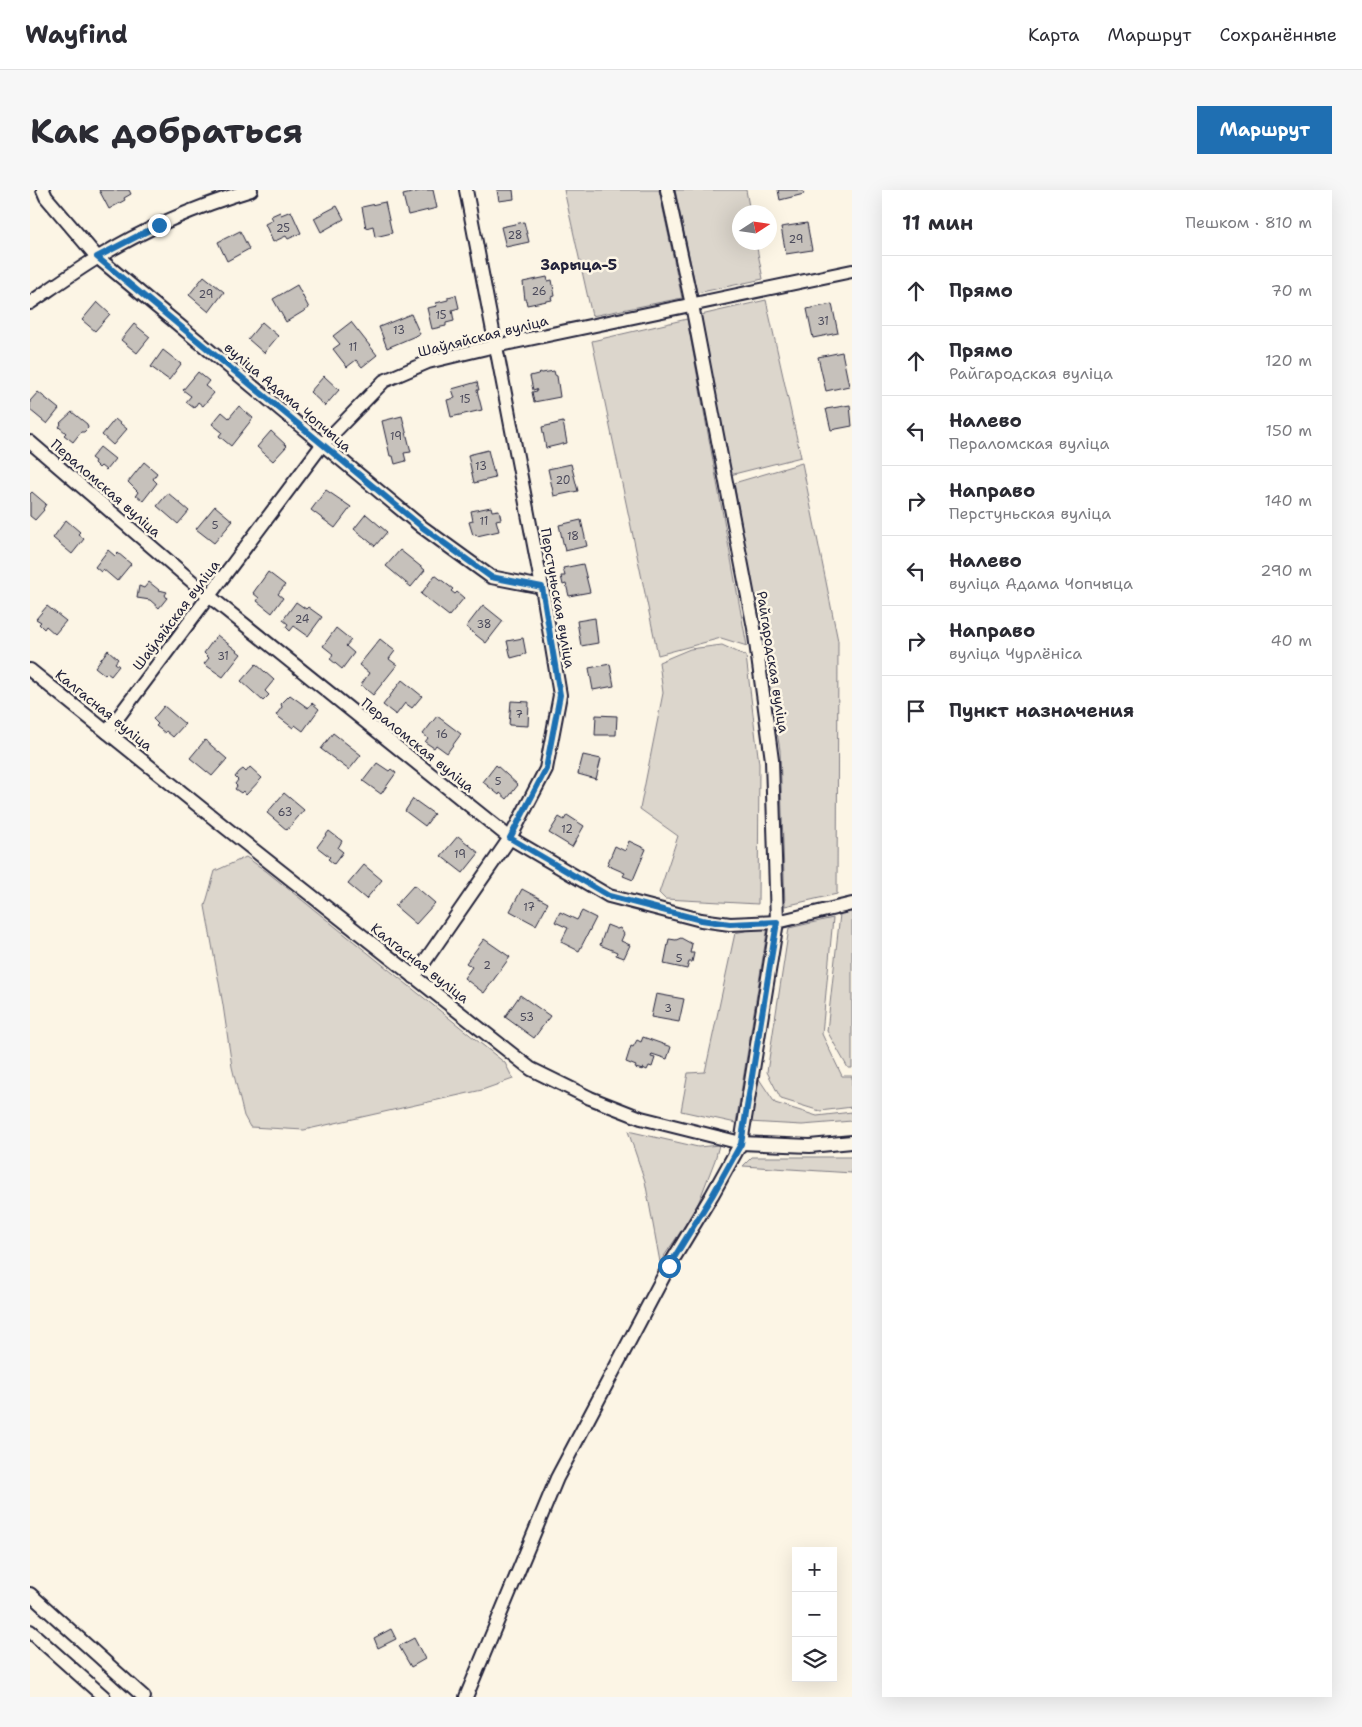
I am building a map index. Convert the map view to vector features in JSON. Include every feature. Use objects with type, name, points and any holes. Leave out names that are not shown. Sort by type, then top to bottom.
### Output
[{"type":"street","name":"вуліца Адама Чопчыца","points":[[43,190],[46,197],[97,257],[422,527],[491,577],[542,587]]},
{"type":"street","points":[[30,303],[97,257],[159,225],[218,200],[251,190]]},
{"type":"street","name":"Перстуньская вуліца","points":[[414,977],[510,838],[546,769],[560,695],[542,587],[466,190]]},
{"type":"street","name":"Райгародская вуліца","points":[[466,1697],[557,1478],[669,1266],[741,1144],[777,922],[772,760],[754,628],[692,305],[667,190]]},
{"type":"street","name":"Шаўляйская вуліца","points":[[107,732],[322,445],[384,380],[428,362],[495,346],[852,271]]},
{"type":"street","name":"Пераломская вуліца","points":[[30,442],[209,596],[510,838],[609,896],[701,920],[730,924],[777,922],[852,904]]},
{"type":"street","name":"Калгасная вуліца","points":[[30,670],[531,1069],[590,1098],[641,1118],[741,1144],[810,1146],[852,1142]]},
{"type":"street","points":[[30,1594],[144,1697]]},
{"type":"street","points":[[30,1631],[104,1697]]},
{"type":"shaded area","points":[[564,190],[659,190],[682,298],[592,316]]},
{"type":"shaded area","points":[[675,190],[746,190],[749,205],[732,205],[732,250],[757,250],[763,279],[697,293]]},
{"type":"shaded area","points":[[766,300],[801,457],[730,475],[701,315]]},
{"type":"shaded area","points":[[687,319],[747,646],[721,638],[658,655],[592,341]]},
{"type":"shaded area","points":[[802,463],[838,641],[837,894],[785,906],[780,750],[734,483]]},
{"type":"shaded area","points":[[722,645],[746,656],[759,764],[758,904],[665,899],[659,893],[678,836],[640,809],[663,693],[659,662],[690,649]]},
{"type":"shaded area","points":[[246,857],[505,1063],[513,1079],[482,1090],[304,1130],[250,1127],[244,1116],[232,1067],[205,906],[215,871]]},
{"type":"shaded area","points":[[852,911],[852,1068],[848,1068],[827,1031],[840,914]]},
{"type":"shaded area","points":[[833,918],[822,1034],[842,1076],[852,1076],[852,1107],[820,1111],[781,1099],[767,1072],[789,928]]},
{"type":"shaded area","points":[[768,926],[736,1123],[681,1111],[688,1073],[705,1072],[735,933]]},
{"type":"shaded area","points":[[759,1079],[775,1103],[817,1116],[852,1112],[852,1121],[802,1125],[748,1122]]},
{"type":"shaded area","points":[[628,1131],[698,1147],[719,1145],[696,1209],[660,1262],[645,1181]]},
{"type":"shaded area","points":[[752,1157],[852,1157],[852,1173],[743,1166]]},
{"type":"building","points":[[99,190],[129,190],[131,194],[124,198],[125,200],[109,209]]},
{"type":"building","points":[[433,190],[437,208],[408,215],[403,195]]},
{"type":"building","points":[[497,190],[513,190],[514,199],[499,201]]},
{"type":"building","points":[[778,190],[803,190],[804,194],[780,200]]},
{"type":"building","points":[[385,202],[392,233],[375,237],[373,226],[366,228],[362,207]]},
{"type":"building","points":[[337,206],[344,219],[321,232],[314,218]]},
{"type":"building","points":[[291,211],[301,233],[288,239],[286,236],[273,242],[265,224],[273,220],[271,216],[280,212],[281,215]]},
{"type":"building","points":[[524,222],[529,242],[506,247],[501,227]]},
{"type":"building","points":[[807,223],[812,250],[786,254],[781,227]]},
{"type":"building","points":[[240,231],[249,249],[227,261],[218,242]]},
{"type":"building","points":[[204,276],[224,292],[209,312],[189,295]]},
{"type":"building","points":[[547,277],[548,281],[552,280],[555,296],[551,297],[552,300],[527,305],[523,282]]},
{"type":"building","points":[[297,285],[309,308],[286,322],[273,299]]},
{"type":"building","points":[[456,295],[459,308],[452,310],[454,321],[446,323],[446,326],[432,329],[427,308],[437,306],[436,303],[448,300],[448,297]]},
{"type":"building","points":[[97,302],[110,314],[95,331],[82,320]]},
{"type":"building","points":[[832,304],[838,333],[813,338],[807,309]]},
{"type":"building","points":[[411,314],[420,334],[387,348],[379,327]]},
{"type":"building","points":[[262,322],[278,336],[264,353],[248,339]]},
{"type":"building","points":[[351,322],[377,355],[362,367],[356,360],[347,367],[333,349],[340,344],[333,336]]},
{"type":"building","points":[[134,324],[150,337],[137,353],[121,340]]},
{"type":"building","points":[[163,350],[181,364],[169,380],[151,367]]},
{"type":"building","points":[[842,352],[849,386],[826,391],[818,357]]},
{"type":"building","points":[[554,371],[557,376],[560,397],[534,402],[532,392],[537,391],[536,389],[533,390],[530,376],[540,372]]},
{"type":"building","points":[[198,372],[209,381],[205,386],[214,393],[203,406],[198,402],[194,408],[186,402],[191,396],[183,390]]},
{"type":"building","points":[[324,376],[339,390],[325,406],[310,392]]},
{"type":"building","points":[[477,382],[482,410],[451,417],[447,400],[455,398],[452,389]]},
{"type":"building","points":[[38,392],[59,409],[47,424],[30,410],[30,401]]},
{"type":"building","points":[[850,405],[852,426],[831,430],[826,409]]},
{"type":"building","points":[[239,406],[253,418],[231,446],[219,436],[222,432],[212,424],[222,412],[229,418]]},
{"type":"building","points":[[72,412],[87,424],[88,428],[81,432],[73,442],[64,435],[66,433],[59,427],[60,423]]},
{"type":"building","points":[[402,416],[411,452],[404,453],[406,461],[395,464],[393,456],[390,456],[382,421]]},
{"type":"building","points":[[115,419],[127,429],[113,445],[102,435]]},
{"type":"building","points":[[563,422],[567,443],[546,448],[542,427]]},
{"type":"building","points":[[271,431],[287,446],[273,461],[257,447]]},
{"type":"building","points":[[100,447],[115,459],[106,470],[101,466],[99,468],[91,458]]},
{"type":"building","points":[[488,450],[495,478],[474,483],[468,455]]},
{"type":"building","points":[[144,462],[157,473],[153,479],[157,483],[143,501],[136,495],[138,492],[128,482]]},
{"type":"building","points":[[571,464],[578,491],[554,496],[548,469]]},
{"type":"building","points":[[326,490],[351,507],[335,528],[311,510]]},
{"type":"building","points":[[32,492],[46,504],[44,510],[35,520],[30,516],[30,494]]},
{"type":"building","points":[[168,493],[189,511],[178,524],[157,506]]},
{"type":"building","points":[[215,506],[233,521],[214,543],[196,529]]},
{"type":"building","points":[[491,507],[492,511],[499,510],[501,519],[496,520],[499,531],[477,536],[476,534],[473,535],[469,522],[473,521],[471,511]]},
{"type":"building","points":[[366,514],[387,532],[375,546],[354,529]]},
{"type":"building","points":[[66,520],[80,532],[78,534],[84,539],[72,554],[53,538]]},
{"type":"building","points":[[581,520],[587,546],[565,551],[559,525]]},
{"type":"building","points":[[108,550],[115,556],[118,553],[131,564],[117,581],[103,569],[101,572],[95,567]]},
{"type":"building","points":[[400,550],[425,570],[411,587],[386,566]]},
{"type":"building","points":[[583,564],[590,592],[569,596],[566,584],[563,585],[561,576],[565,576],[563,568]]},
{"type":"building","points":[[268,572],[285,585],[278,594],[283,598],[272,613],[257,601],[259,598],[253,593]]},
{"type":"building","points":[[435,575],[453,589],[451,591],[455,594],[457,592],[464,598],[449,616],[421,594]]},
{"type":"building","points":[[149,582],[159,590],[167,592],[165,595],[167,598],[159,608],[150,600],[137,598],[139,586],[144,588]]},
{"type":"building","points":[[296,602],[306,609],[308,607],[322,617],[308,636],[294,626],[290,631],[286,627],[288,624],[283,620]]},
{"type":"building","points":[[483,605],[503,621],[486,643],[466,627]]},
{"type":"building","points":[[47,606],[66,621],[55,634],[46,626],[44,629],[39,624],[41,622],[36,619]]},
{"type":"building","points":[[595,618],[598,643],[581,646],[577,621]]},
{"type":"building","points":[[336,628],[351,640],[346,646],[354,653],[342,669],[330,659],[333,654],[323,646]]},
{"type":"building","points":[[217,635],[241,654],[223,677],[204,664],[209,658],[204,653]]},
{"type":"building","points":[[523,638],[526,654],[511,658],[507,641]]},
{"type":"building","points":[[380,639],[395,651],[389,659],[397,665],[373,695],[361,685],[369,673],[359,665]]},
{"type":"building","points":[[108,650],[118,659],[115,663],[119,666],[111,676],[107,673],[105,675],[95,667]]},
{"type":"building","points":[[256,664],[274,680],[265,691],[269,695],[263,701],[241,681]]},
{"type":"building","points":[[610,664],[614,686],[593,690],[589,668]]},
{"type":"building","points":[[402,680],[422,696],[412,708],[405,703],[396,715],[383,705]]},
{"type":"building","points":[[290,695],[308,708],[312,703],[319,709],[303,731],[295,725],[293,728],[276,715],[282,707],[281,704]]},
{"type":"building","points":[[511,701],[529,702],[528,726],[509,725]]},
{"type":"building","points":[[164,706],[185,724],[173,737],[156,726],[158,724],[153,719]]},
{"type":"building","points":[[596,715],[617,716],[616,735],[595,735]]},
{"type":"building","points":[[437,716],[461,734],[447,753],[436,745],[434,748],[425,742],[428,738],[423,734]]},
{"type":"building","points":[[333,733],[361,755],[349,770],[321,749]]},
{"type":"building","points":[[205,740],[227,759],[212,776],[190,758]]},
{"type":"building","points":[[583,755],[601,759],[596,779],[578,774]]},
{"type":"building","points":[[377,763],[396,773],[381,794],[363,781]]},
{"type":"building","points":[[496,765],[518,785],[507,799],[483,782]]},
{"type":"building","points":[[250,767],[262,778],[246,795],[243,791],[241,793],[235,789],[237,786],[235,784],[238,780],[235,777],[243,769],[246,772]]},
{"type":"building","points":[[284,793],[304,810],[287,830],[267,813]]},
{"type":"building","points":[[413,799],[434,814],[425,826],[405,811]]},
{"type":"building","points":[[567,815],[584,826],[572,847],[549,833],[559,817],[564,820]]},
{"type":"building","points":[[329,831],[342,841],[338,848],[343,852],[334,864],[328,859],[330,857],[317,847]]},
{"type":"building","points":[[458,836],[479,853],[463,873],[441,856]]},
{"type":"building","points":[[629,841],[646,849],[633,880],[623,876],[625,873],[607,865],[615,846],[625,851]]},
{"type":"building","points":[[364,865],[382,880],[366,899],[348,884]]},
{"type":"building","points":[[414,885],[435,903],[416,924],[395,906]]},
{"type":"building","points":[[522,889],[548,903],[536,925],[510,911]]},
{"type":"building","points":[[582,911],[596,918],[579,951],[561,942],[568,928],[555,922],[560,912],[577,920]]},
{"type":"building","points":[[607,925],[617,929],[620,928],[624,934],[621,941],[630,945],[624,958],[616,955],[617,952],[600,945]]},
{"type":"building","points":[[681,938],[692,944],[690,953],[694,953],[692,962],[689,962],[687,969],[664,964],[669,939],[676,940]]},
{"type":"building","points":[[484,939],[510,957],[484,993],[464,978],[472,967],[466,963]]},
{"type":"building","points":[[656,994],[684,999],[679,1022],[651,1017]]},
{"type":"building","points":[[520,995],[550,1016],[534,1038],[505,1017]]},
{"type":"building","points":[[643,1037],[671,1047],[667,1059],[652,1054],[651,1057],[655,1058],[652,1067],[649,1066],[647,1070],[635,1068],[636,1066],[626,1062],[631,1046],[633,1047],[637,1040],[641,1042]]},
{"type":"building","points":[[391,1629],[396,1639],[378,1648],[374,1638]]},
{"type":"building","points":[[414,1638],[425,1659],[411,1667],[399,1646]]},
{"type":"district","name":"Зарыца-5","points":[[579,265]]},
{"type":"route","points":[[159,225],[97,257],[422,527],[491,577],[542,587],[560,695],[546,769],[510,838],[609,896],[701,920],[730,924],[777,922],[741,1144],[669,1266]]}]
